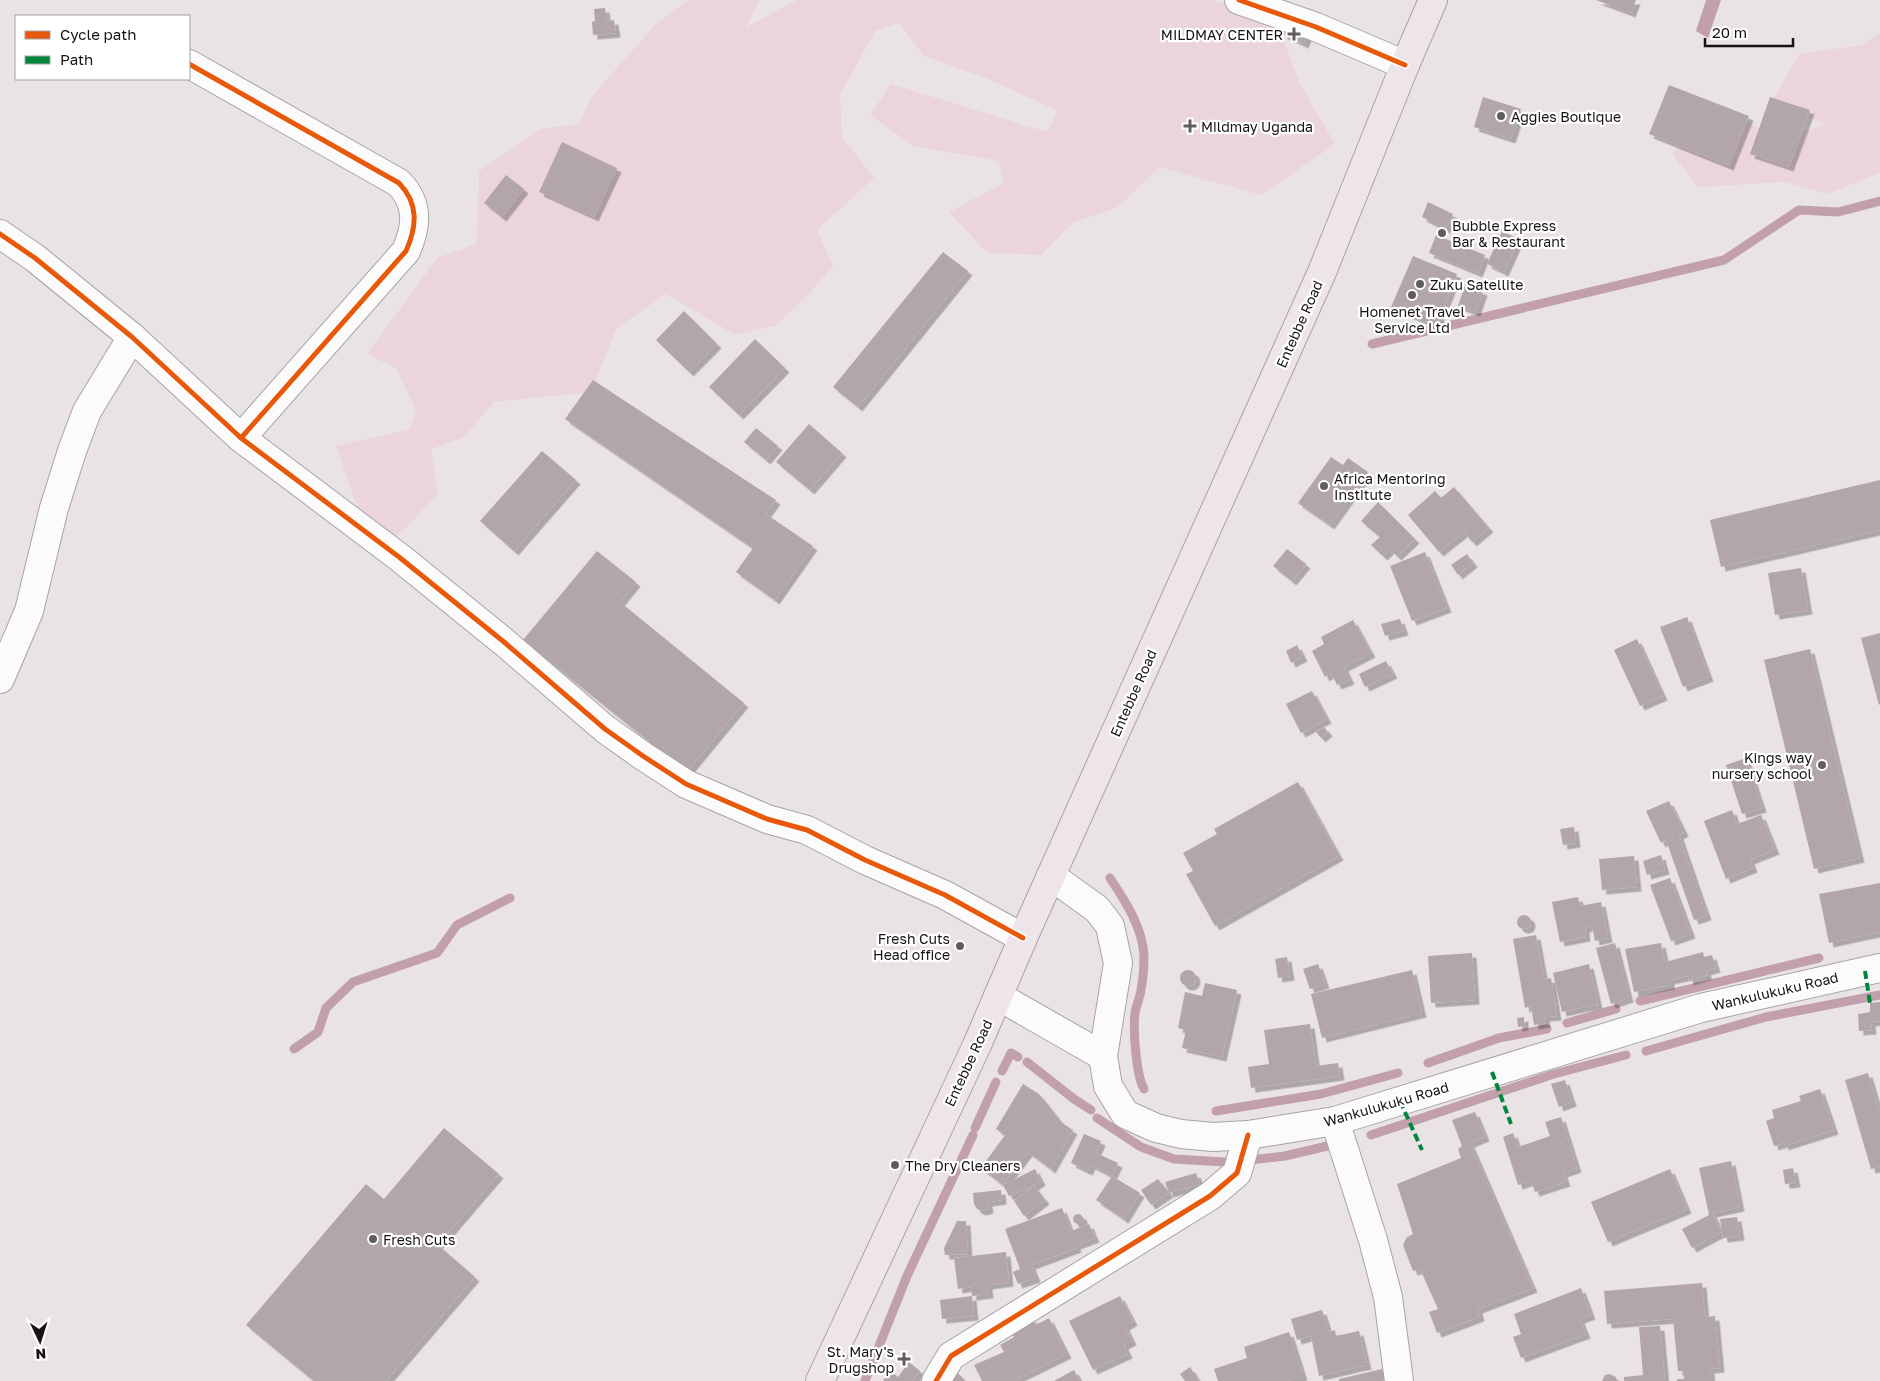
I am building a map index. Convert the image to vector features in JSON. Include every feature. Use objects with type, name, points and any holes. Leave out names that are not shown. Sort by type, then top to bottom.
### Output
[{"type":"main road","name":"Entebbe Road","points":[[820,1381],[998,996],[1322,272],[1433,0]]},
{"type":"street","points":[[1239,0],[1316,27],[1405,65]]},
{"type":"street","points":[[190,65],[399,183],[409,194],[413,206],[414,234],[406,251],[241,438]]},
{"type":"street","points":[[0,234],[36,258],[132,337],[241,438],[399,557],[504,642],[605,729],[650,761],[686,784],[767,819],[807,830],[865,860],[944,895],[1023,938]]},
{"type":"street","points":[[0,679],[29,611],[54,508],[87,411],[132,337]]},
{"type":"street","name":"Wankulukuku Road","points":[[1051,876],[1097,909],[1110,926],[1118,962],[1105,1045],[1108,1086],[1125,1114],[1156,1128],[1181,1134],[1213,1137],[1248,1135],[1335,1121],[1701,1008],[1880,968]]},
{"type":"street","points":[[998,996],[1105,1045]]},
{"type":"street","points":[[1335,1121],[1374,1240],[1388,1296],[1399,1381]]},
{"type":"street","points":[[936,1381],[951,1356],[1210,1196],[1237,1173],[1248,1135]]},
{"type":"shaded area","points":[[688,0],[760,0],[746,27],[797,0],[1210,0],[1274,16],[1302,88],[1335,144],[1261,195],[1160,167],[1118,207],[1072,223],[1041,255],[987,253],[949,212],[1004,183],[999,161],[913,146],[870,115],[891,84],[1047,132],[1058,111],[986,78],[924,56],[899,23],[875,31],[840,95],[842,137],[874,178],[817,230],[833,266],[809,294],[775,326],[734,334],[666,294],[616,329],[591,392],[494,402],[463,438],[431,449],[438,494],[395,539],[362,521],[336,446],[410,429],[416,410],[396,368],[367,354],[437,258],[477,244],[479,171],[541,129],[579,124],[592,96],[654,26]]},
{"type":"shaded area","points":[[1706,0],[1721,0],[1708,38],[1696,31]]},
{"type":"shaded area","points":[[1880,33],[1880,173],[1827,194],[1784,182],[1698,187],[1672,154],[1723,106],[1777,140],[1826,125],[1774,98],[1799,54],[1861,45]]},
{"type":"building","points":[[1596,0],[1636,0],[1631,13]]},
{"type":"building","points":[[605,8],[607,21],[614,20],[616,33],[593,35],[594,9]]},
{"type":"building","points":[[1289,19],[1310,29],[1304,44],[1282,34]]},
{"type":"building","points":[[1669,85],[1749,116],[1729,166],[1649,134]]},
{"type":"building","points":[[1483,97],[1521,109],[1511,139],[1474,127]]},
{"type":"building","points":[[1770,97],[1810,110],[1789,167],[1750,154]]},
{"type":"building","points":[[562,142],[617,168],[594,217],[539,192]]},
{"type":"building","points":[[506,175],[524,189],[502,217],[484,203]]},
{"type":"building","points":[[1428,202],[1453,214],[1446,229],[1422,217]]},
{"type":"building","points":[[1502,231],[1519,239],[1504,272],[1487,264]]},
{"type":"building","points":[[1436,235],[1485,255],[1478,273],[1429,253]]},
{"type":"building","points":[[943,252],[968,271],[858,407],[833,387]]},
{"type":"building","points":[[1413,256],[1457,274],[1436,326],[1391,307]]},
{"type":"building","points":[[1465,285],[1483,291],[1476,312],[1458,306]]},
{"type":"building","points":[[684,311],[717,344],[689,372],[656,340]]},
{"type":"building","points":[[755,339],[785,368],[739,415],[709,387]]},
{"type":"building","points":[[593,380],[776,500],[766,514],[813,546],[775,600],[736,572],[753,548],[565,419]]},
{"type":"building","points":[[809,424],[842,453],[810,490],[776,462]]},
{"type":"building","points":[[756,428],[778,446],[766,460],[744,442]]},
{"type":"building","points":[[542,451],[576,480],[514,551],[480,521]]},
{"type":"building","points":[[1331,457],[1343,465],[1348,458],[1368,472],[1330,525],[1298,503]]},
{"type":"building","points":[[1880,480],[1880,530],[1721,567],[1710,520]]},
{"type":"building","points":[[1454,487],[1489,528],[1472,542],[1464,532],[1439,552],[1408,515],[1435,491],[1441,498]]},
{"type":"building","points":[[1378,502],[1415,539],[1397,556],[1390,549],[1383,556],[1371,545],[1380,537],[1361,521]]},
{"type":"building","points":[[1287,549],[1306,564],[1292,581],[1273,566]]},
{"type":"building","points":[[597,551],[636,582],[620,602],[744,703],[687,772],[523,640]]},
{"type":"building","points":[[1425,552],[1447,608],[1412,621],[1390,566]]},
{"type":"building","points":[[1467,554],[1473,563],[1458,575],[1451,565]]},
{"type":"building","points":[[1801,568],[1808,610],[1775,615],[1768,573]]},
{"type":"building","points":[[1687,617],[1709,677],[1683,687],[1660,627]]},
{"type":"building","points":[[1400,619],[1404,631],[1385,636],[1381,624]]},
{"type":"building","points":[[1353,620],[1371,653],[1344,667],[1350,680],[1337,685],[1331,673],[1325,677],[1312,651],[1324,644],[1321,637]]},
{"type":"building","points":[[1880,633],[1880,704],[1879,705],[1861,638]]},
{"type":"building","points":[[1637,639],[1663,696],[1640,706],[1614,650]]},
{"type":"building","points":[[1297,645],[1303,657],[1291,663],[1286,651]]},
{"type":"building","points":[[1810,649],[1860,858],[1814,869],[1764,660]]},
{"type":"building","points":[[1386,661],[1393,674],[1365,687],[1359,674]]},
{"type":"building","points":[[1312,691],[1327,719],[1301,733],[1286,704]]},
{"type":"building","points":[[1324,727],[1328,732],[1321,738],[1316,732]]},
{"type":"building","points":[[1746,758],[1762,808],[1742,814],[1726,765]]},
{"type":"building","points":[[1298,782],[1339,856],[1215,926],[1186,874],[1193,871],[1183,853],[1217,834],[1214,829]]},
{"type":"building","points":[[1669,801],[1684,832],[1679,835],[1707,916],[1694,920],[1666,840],[1661,843],[1646,811]]},
{"type":"building","points":[[1732,810],[1737,824],[1761,815],[1775,850],[1750,860],[1753,868],[1726,879],[1704,821]]},
{"type":"building","points":[[1574,827],[1576,843],[1563,845],[1560,829]]},
{"type":"building","points":[[1661,855],[1665,870],[1647,875],[1643,861]]},
{"type":"building","points":[[1634,856],[1637,887],[1602,890],[1599,859]]},
{"type":"building","points":[[1670,878],[1691,934],[1671,941],[1650,885]]},
{"type":"building","points":[[1880,883],[1880,932],[1829,943],[1819,894]]},
{"type":"building","points":[[1578,897],[1580,906],[1601,902],[1608,938],[1595,941],[1592,926],[1585,928],[1586,937],[1560,942],[1552,902]]},
{"type":"building","points":[[1521,915],[1527,915],[1531,922],[1527,929],[1521,929],[1517,925],[1517,919]]},
{"type":"building","points":[[1536,935],[1544,979],[1551,978],[1557,1016],[1545,1017],[1546,1023],[1534,1025],[1531,1006],[1525,1008],[1513,939]]},
{"type":"building","points":[[1615,943],[1629,998],[1611,1004],[1596,948]]},
{"type":"building","points":[[1661,943],[1665,962],[1703,952],[1704,957],[1712,955],[1716,968],[1706,971],[1708,975],[1689,981],[1688,976],[1670,980],[1670,985],[1634,992],[1625,949]]},
{"type":"building","points":[[1472,953],[1475,1000],[1431,1003],[1428,956]]},
{"type":"building","points":[[1287,957],[1290,976],[1278,978],[1275,959]]},
{"type":"building","points":[[1318,964],[1325,984],[1310,989],[1303,969]]},
{"type":"building","points":[[1589,964],[1598,1004],[1562,1012],[1553,973]]},
{"type":"building","points":[[1188,970],[1196,978],[1188,986],[1180,978]]},
{"type":"building","points":[[1412,970],[1422,1013],[1322,1038],[1311,994]]},
{"type":"building","points":[[1205,983],[1237,990],[1222,1057],[1182,1048],[1186,1030],[1178,1028],[1185,992],[1202,996]]},
{"type":"building","points":[[1880,1002],[1880,1021],[1871,1022],[1872,1030],[1859,1031],[1858,1014],[1870,1012],[1870,1003]]},
{"type":"building","points":[[1524,1017],[1524,1026],[1518,1027],[1517,1018]]},
{"type":"building","points":[[1310,1024],[1316,1066],[1338,1063],[1340,1076],[1251,1088],[1248,1067],[1269,1064],[1264,1030]]},
{"type":"building","points":[[1868,1073],[1880,1113],[1880,1167],[1871,1169],[1845,1080]]},
{"type":"building","points":[[1565,1080],[1572,1102],[1559,1107],[1551,1084]]},
{"type":"building","points":[[1023,1084],[1039,1094],[1062,1123],[1073,1130],[1051,1169],[1028,1152],[1003,1185],[981,1168],[1005,1135],[996,1129]]},
{"type":"building","points":[[1820,1089],[1834,1130],[1784,1146],[1784,1143],[1774,1146],[1766,1121],[1774,1118],[1772,1110],[1801,1101],[1799,1096]]},
{"type":"building","points":[[1475,1112],[1485,1137],[1470,1143],[1533,1288],[1478,1309],[1480,1317],[1437,1333],[1429,1312],[1438,1309],[1420,1269],[1413,1271],[1403,1245],[1407,1237],[1413,1234],[1397,1184],[1461,1158],[1458,1149],[1462,1146],[1452,1120]]},
{"type":"building","points":[[1561,1117],[1577,1168],[1563,1173],[1566,1182],[1535,1192],[1531,1181],[1518,1185],[1503,1137],[1513,1133],[1518,1147],[1550,1136],[1545,1122]]},
{"type":"building","points":[[444,1128],[499,1174],[438,1245],[475,1277],[386,1381],[314,1381],[246,1325],[366,1184],[384,1199]]},
{"type":"building","points":[[1084,1134],[1101,1141],[1096,1153],[1118,1163],[1112,1176],[1091,1165],[1088,1171],[1071,1163]]},
{"type":"building","points":[[1731,1161],[1740,1207],[1712,1213],[1722,1232],[1692,1248],[1682,1229],[1709,1215],[1699,1168]]},
{"type":"building","points":[[1793,1168],[1796,1183],[1785,1184],[1783,1170]]},
{"type":"building","points":[[1035,1169],[1041,1181],[1034,1186],[1009,1196],[1003,1185]]},
{"type":"building","points":[[1670,1169],[1687,1209],[1608,1242],[1591,1202]]},
{"type":"building","points":[[1196,1173],[1200,1184],[1169,1193],[1165,1182]]},
{"type":"building","points":[[1112,1176],[1140,1193],[1124,1219],[1096,1200]]},
{"type":"building","points":[[1158,1179],[1169,1193],[1151,1205],[1141,1190]]},
{"type":"building","points":[[1034,1186],[1045,1200],[1024,1216],[1014,1201]]},
{"type":"building","points":[[1001,1190],[1002,1200],[988,1202],[989,1209],[982,1211],[977,1209],[974,1204],[973,1193]]},
{"type":"building","points":[[1062,1208],[1071,1231],[1089,1224],[1095,1238],[1076,1245],[1077,1248],[1031,1265],[1036,1278],[1018,1284],[1013,1272],[1020,1269],[1005,1229]]},
{"type":"building","points":[[1076,1214],[1080,1214],[1083,1219],[1082,1223],[1076,1224],[1073,1221],[1073,1217]]},
{"type":"building","points":[[1737,1217],[1740,1236],[1723,1238],[1720,1219]]},
{"type":"building","points":[[957,1221],[966,1221],[968,1254],[945,1255],[944,1248]]},
{"type":"building","points":[[1006,1252],[1009,1282],[988,1285],[989,1294],[972,1296],[971,1287],[958,1289],[954,1258]]},
{"type":"building","points":[[1702,1283],[1705,1317],[1715,1316],[1720,1368],[1710,1369],[1711,1381],[1677,1381],[1677,1379],[1684,1379],[1683,1371],[1678,1371],[1673,1319],[1607,1324],[1604,1291]]},
{"type":"building","points":[[1581,1288],[1591,1315],[1580,1319],[1586,1334],[1521,1358],[1513,1337],[1521,1334],[1514,1314]]},
{"type":"building","points":[[972,1296],[974,1316],[942,1319],[940,1300]]},
{"type":"building","points":[[1120,1296],[1133,1321],[1125,1326],[1132,1341],[1124,1345],[1128,1354],[1093,1370],[1069,1321]]},
{"type":"building","points":[[1322,1310],[1329,1332],[1335,1330],[1336,1336],[1359,1331],[1367,1365],[1319,1376],[1311,1336],[1297,1340],[1291,1319]]},
{"type":"building","points":[[1033,1318],[1036,1325],[1049,1318],[1067,1354],[1016,1379],[1017,1381],[982,1381],[974,1365],[1004,1352],[1000,1345],[1014,1337],[1010,1329]]},
{"type":"building","points":[[1660,1326],[1665,1381],[1624,1381],[1624,1377],[1643,1375],[1639,1327]]},
{"type":"building","points":[[1289,1332],[1303,1376],[1288,1381],[1218,1381],[1214,1369],[1247,1358],[1244,1347]]},
{"type":"building","points":[[909,1362],[920,1371],[912,1381],[883,1381],[890,1371],[898,1377]]},
{"type":"building","points":[[1190,1367],[1199,1381],[1185,1381],[1180,1374]]},
{"type":"building","points":[[1382,1369],[1385,1379],[1382,1381],[1339,1381],[1339,1379]]},
{"type":"building","points":[[1074,1370],[1080,1381],[1054,1381]]},
{"type":"building","points":[[957,1372],[965,1381],[947,1381]]},
{"type":"building","points":[[1610,1374],[1616,1377],[1617,1381],[1602,1381],[1605,1375]]},
{"type":"waterway","points":[[1372,344],[1724,260],[1799,210],[1838,212],[1880,201]]},
{"type":"waterway","points":[[1110,878],[1132,914],[1143,944],[1143,977],[1135,1013],[1134,1030],[1137,1063],[1144,1089]]},
{"type":"waterway","points":[[294,1049],[318,1032],[326,1008],[353,982],[437,953],[457,925],[510,898]]},
{"type":"waterway","points":[[1640,1001],[1819,958]]},
{"type":"waterway","points":[[1646,1051],[1766,1017],[1880,995]]},
{"type":"waterway","points":[[1567,1023],[1616,1009]]},
{"type":"waterway","points":[[1428,1063],[1499,1038],[1547,1029]]},
{"type":"waterway","points":[[1002,1071],[1011,1053],[1018,1057]]},
{"type":"waterway","points":[[1371,1135],[1554,1074],[1626,1055]]},
{"type":"waterway","points":[[1027,1062],[1091,1110]]},
{"type":"waterway","points":[[1216,1111],[1321,1094],[1398,1073]]},
{"type":"waterway","points":[[975,1128],[996,1082]]},
{"type":"waterway","points":[[1097,1118],[1141,1147],[1174,1159],[1225,1162]]},
{"type":"waterway","points":[[865,1381],[907,1276],[973,1135]]},
{"type":"waterway","points":[[1250,1160],[1285,1156],[1336,1144]]},
{"type":"marked path","points":[[1865,971],[1870,1003]]},
{"type":"marked path","points":[[1492,1072],[1511,1124]]},
{"type":"marked path","points":[[1400,1101],[1422,1150]]},
{"type":"cycle path","points":[[1239,0],[1316,27],[1405,65]]},
{"type":"cycle path","points":[[190,65],[399,183],[413,207],[414,224],[406,251],[241,438]]},
{"type":"cycle path","points":[[0,234],[35,258],[132,337],[241,438],[399,557],[504,642],[605,729],[643,756],[686,784],[767,819],[807,830],[865,860],[945,895],[1023,938]]},
{"type":"cycle path","points":[[936,1381],[951,1356],[1210,1196],[1237,1173],[1248,1135]]},
{"type":"place","name":"MILDMAY CENTER","points":[[1294,34]]},
{"type":"place","name":"Aggies Boutique","points":[[1501,116]]},
{"type":"place","name":"Mildmay Uganda","points":[[1190,126]]},
{"type":"place","name":"Bubble Express Bar & Restaurant","points":[[1442,233]]},
{"type":"place","name":"Zuku Satellite","points":[[1420,284]]},
{"type":"place","name":"Homenet Travel Service Ltd","points":[[1412,295]]},
{"type":"place","name":"Africa Mentoring Institute","points":[[1324,486]]},
{"type":"place","name":"Kings way nursery school","points":[[1822,765]]},
{"type":"place","name":"Fresh Cuts Head office","points":[[960,946]]},
{"type":"place","name":"The Dry Cleaners","points":[[895,1165]]},
{"type":"place","name":"Fresh Cuts","points":[[373,1239]]},
{"type":"place","name":"St. Mary's Drugshop","points":[[904,1359]]}]
